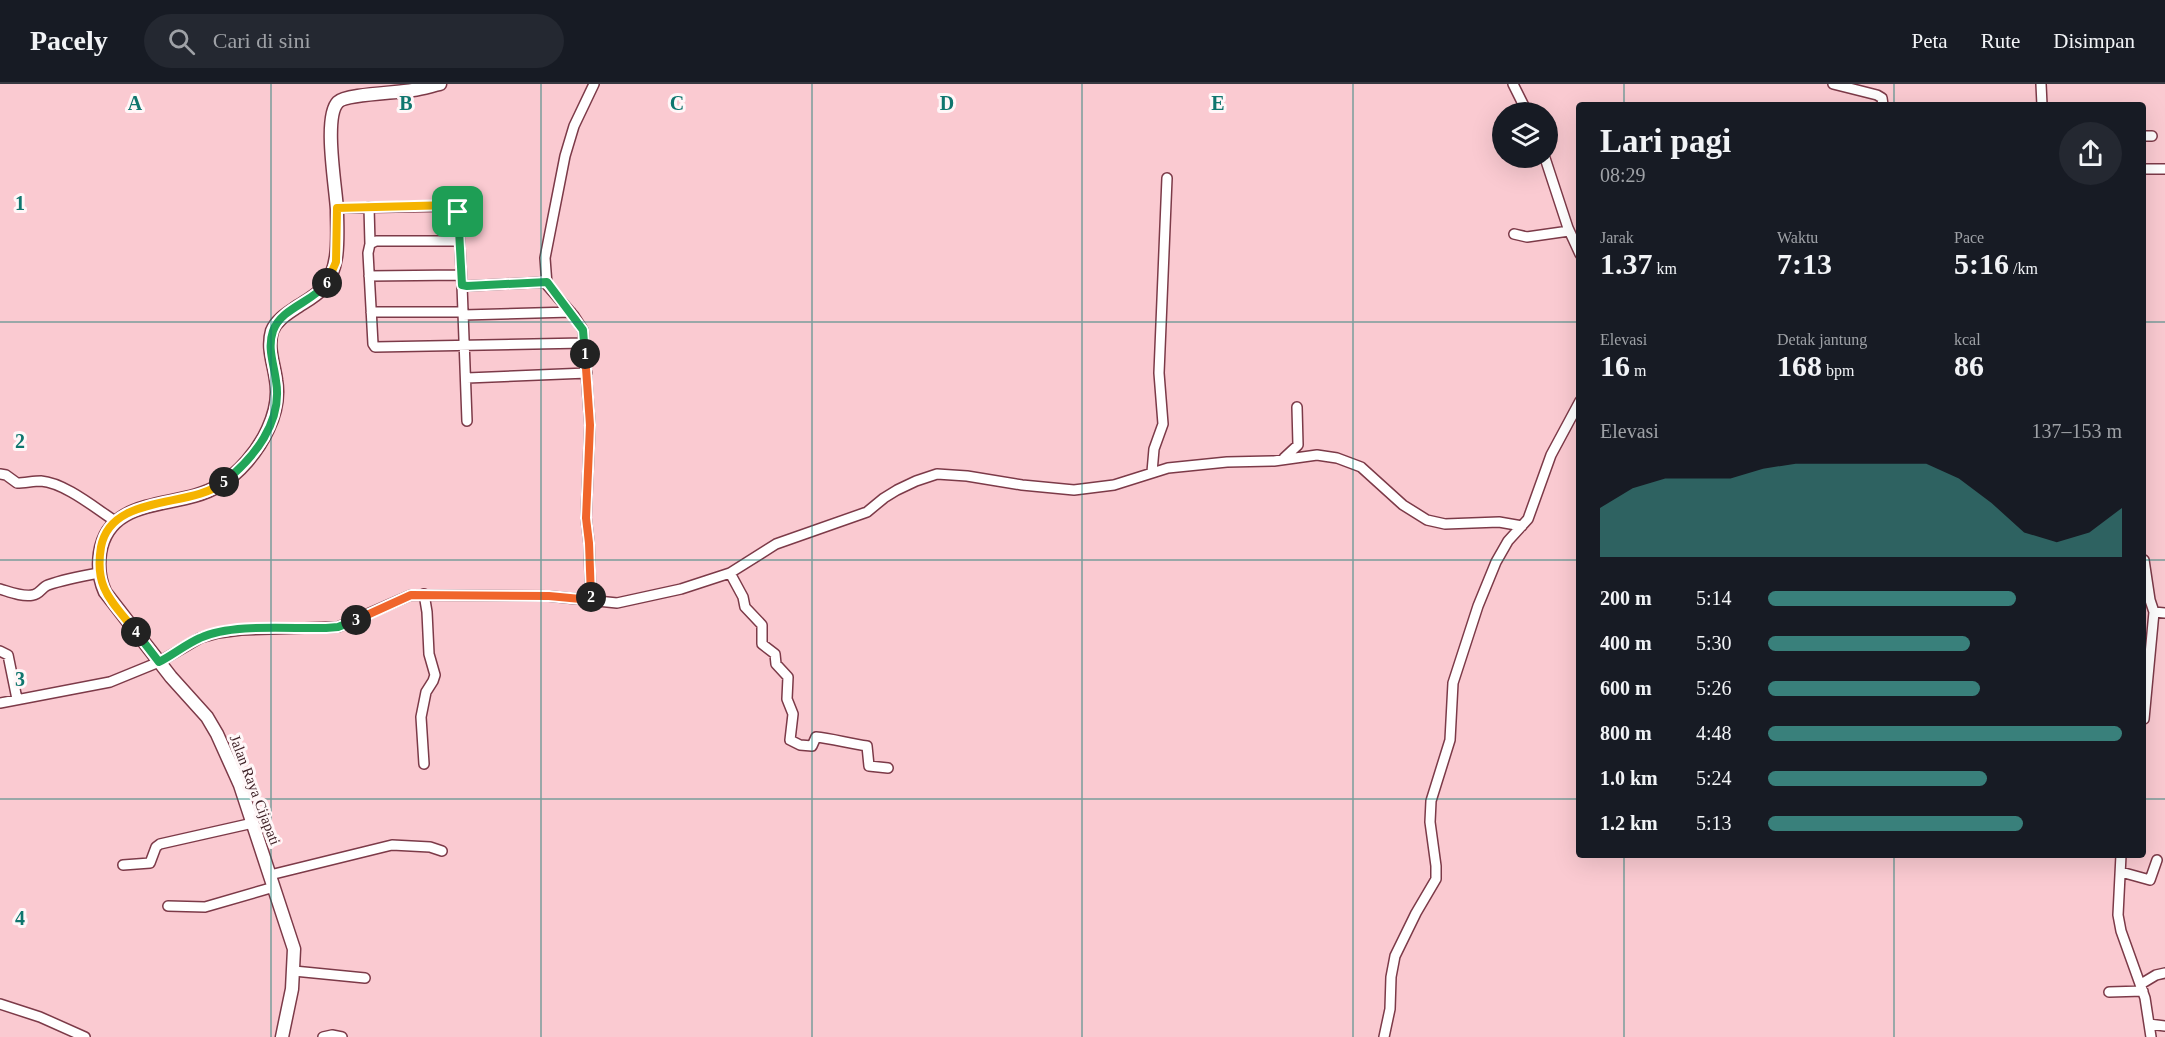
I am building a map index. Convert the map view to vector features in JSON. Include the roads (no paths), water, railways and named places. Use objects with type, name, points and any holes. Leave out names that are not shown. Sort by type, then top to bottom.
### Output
[{"type":"main road","points":[[115,521],[141,508],[207,492],[232,475],[254,453],[270,426],[278,396],[270,347],[272,332],[279,320],[316,295],[329,280],[336,262],[337,208],[331,134],[332,117],[336,105],[347,98],[413,90],[440,84]]},
{"type":"main road","name":"Jalan Raya Cijapati","points":[[115,521],[108,528],[102,542],[99,573],[105,592],[159,662],[212,725],[240,785],[292,942],[295,956],[294,971],[282,1037]]},
{"type":"street","points":[[591,600],[586,518],[590,425],[583,330],[571,312],[547,285],[544,258],[565,156],[574,126],[594,84]]},
{"type":"street","points":[[1513,84],[1522,102]]},
{"type":"street","points":[[1833,84],[1878,95],[1883,102]]},
{"type":"street","points":[[2041,84],[2042,102]]},
{"type":"street","points":[[1548,168],[1576,246]]},
{"type":"street","points":[[2146,170],[2165,170]]},
{"type":"street","points":[[1152,472],[1154,449],[1163,424],[1159,373],[1167,178]]},
{"type":"street","points":[[337,208],[456,206],[467,378],[467,421]]},
{"type":"street","points":[[369,207],[370,244],[368,253],[371,312],[373,344],[377,348],[584,343]]},
{"type":"street","points":[[1514,234],[1527,237],[1569,231]]},
{"type":"street","points":[[370,244],[376,241],[459,241]]},
{"type":"street","points":[[369,276],[461,280],[467,286],[547,282]]},
{"type":"street","points":[[371,312],[463,314],[571,312]]},
{"type":"street","points":[[467,378],[587,374]]},
{"type":"street","points":[[1282,460],[1298,445],[1297,407]]},
{"type":"street","points":[[1384,1037],[1390,1009],[1389,993],[1395,956],[1436,879],[1430,822],[1431,801],[1450,740],[1452,688],[1496,562],[1534,505],[1556,443],[1576,408]]},
{"type":"street","points":[[0,703],[110,682],[159,662],[200,638],[218,633],[241,630],[338,627],[411,595],[549,596],[604,602],[629,601],[681,589],[730,573],[776,544],[867,512],[897,490],[937,474],[1074,490],[1114,485],[1168,468],[1282,460],[1317,455],[1355,463],[1403,505],[1421,517],[1434,522],[1445,524],[1499,522],[1522,526]]},
{"type":"street","points":[[0,474],[6,474],[17,483],[44,481],[89,504],[115,521]]},
{"type":"street","points":[[0,589],[32,596],[38,594],[47,585],[73,577],[99,573]]},
{"type":"street","points":[[730,573],[743,597],[745,608],[762,624],[762,644],[776,654],[776,664],[788,677],[787,699],[793,714],[790,740],[800,745],[812,746],[816,737],[819,736],[833,741],[867,746],[869,766],[888,768]]},
{"type":"street","points":[[2146,573],[2154,612],[2146,698]]},
{"type":"street","points":[[424,594],[429,654],[435,675],[426,692],[421,717],[424,764]]},
{"type":"street","points":[[2154,612],[2165,614]]},
{"type":"street","points":[[0,651],[8,655],[18,699]]},
{"type":"street","points":[[123,865],[150,863],[156,847],[160,844],[253,823]]},
{"type":"street","points":[[168,906],[205,907],[272,881],[392,845],[442,850]]},
{"type":"street","points":[[2121,858],[2118,915],[2121,931],[2142,988],[2151,1037]]},
{"type":"street","points":[[2121,872],[2150,880],[2157,860]]},
{"type":"street","points":[[294,971],[366,978]]},
{"type":"street","points":[[2109,992],[2142,988],[2156,975],[2165,973]]},
{"type":"street","points":[[0,1004],[40,1017],[83,1037]]},
{"type":"street","points":[[2149,1024],[2165,1026]]},
{"type":"street","points":[[323,1037],[332,1035],[342,1037]]}]
